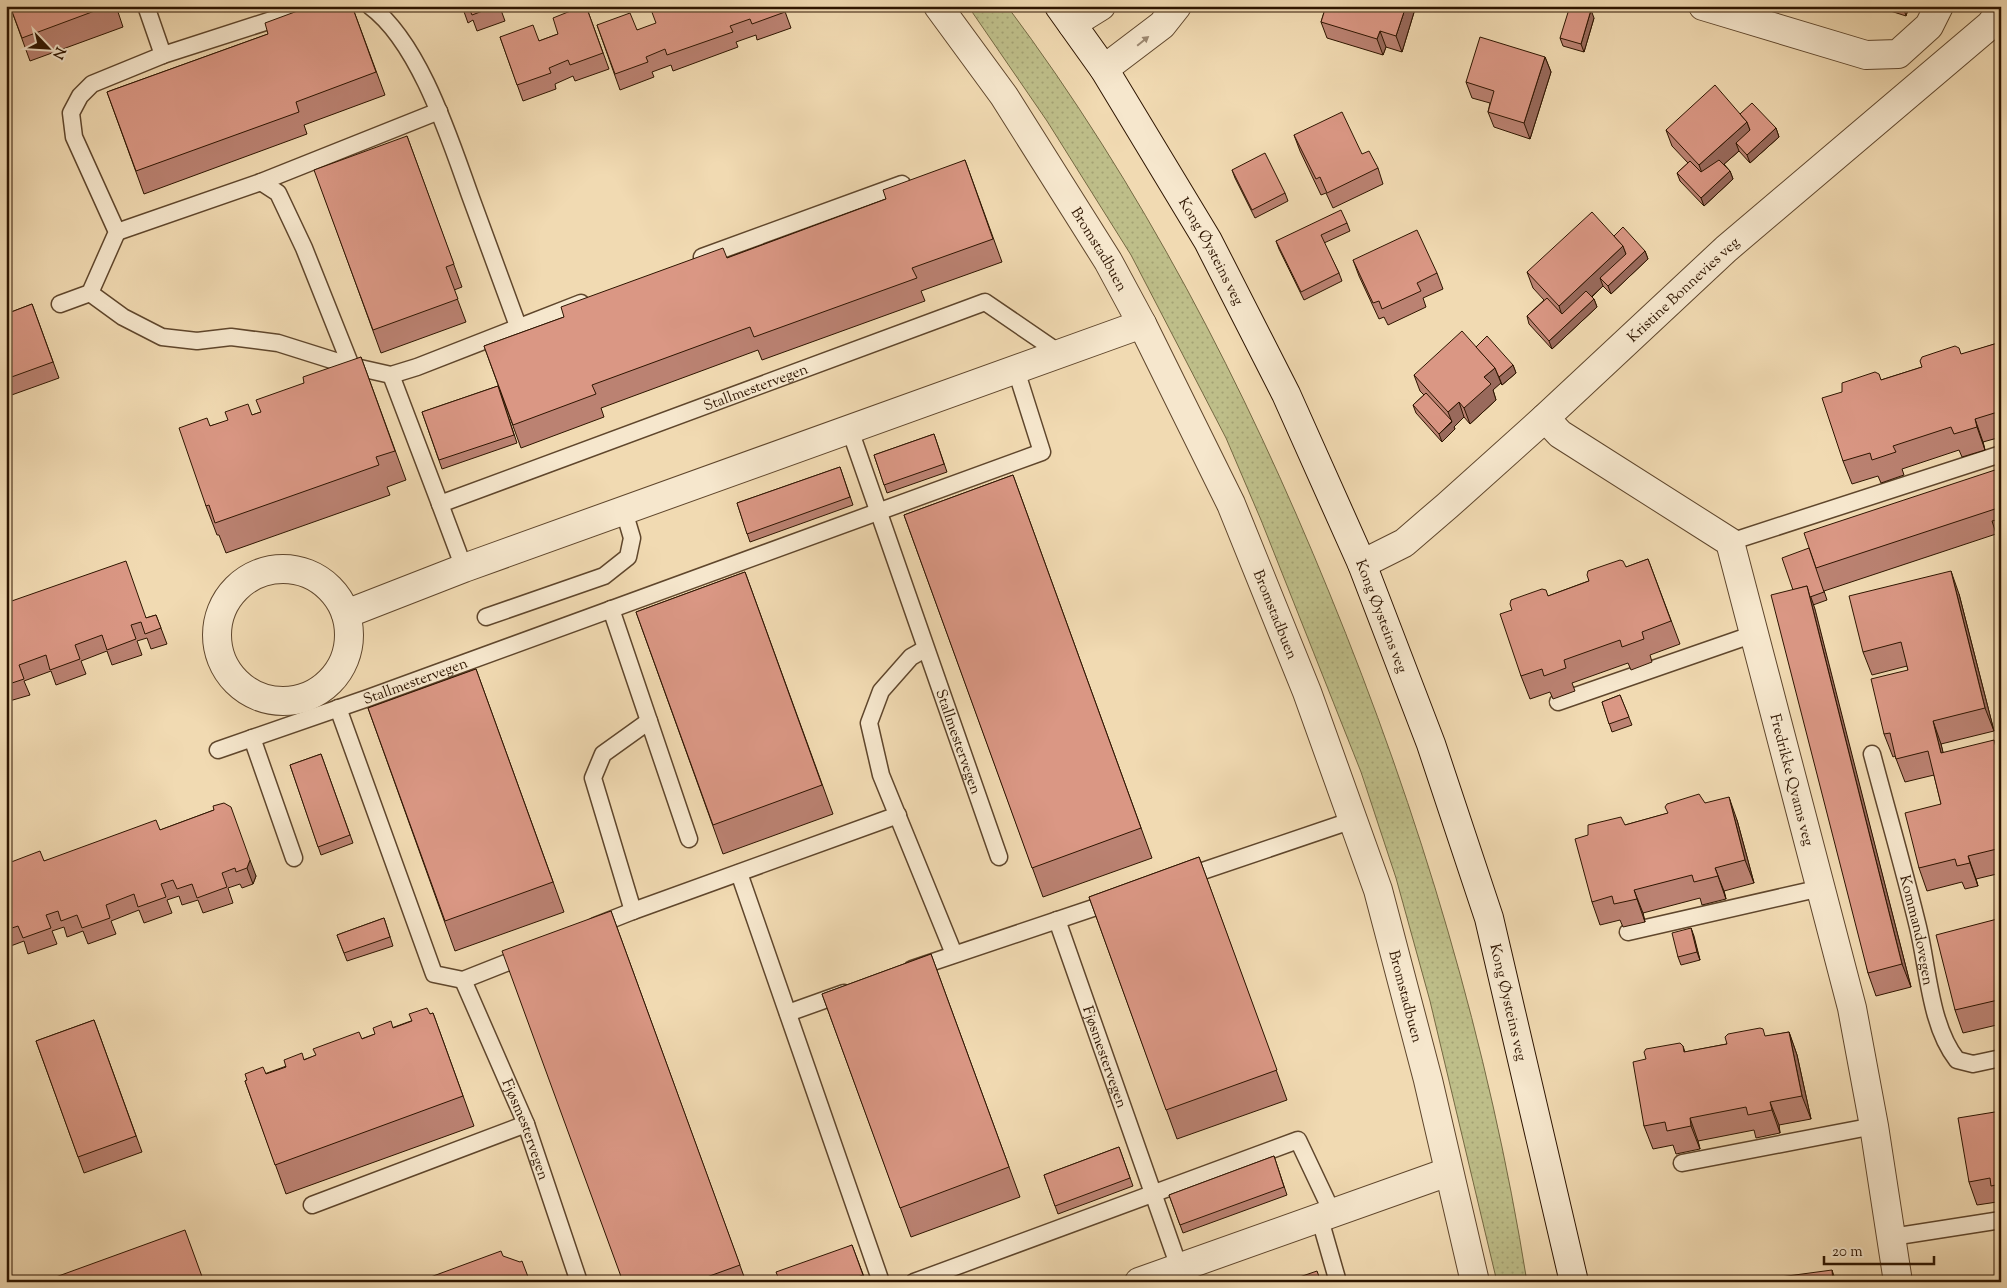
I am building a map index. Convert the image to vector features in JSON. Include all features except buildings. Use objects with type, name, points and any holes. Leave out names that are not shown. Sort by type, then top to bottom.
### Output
[{"type":"street","name":"Bromstadbuen","points":[[938,6],[1004,96],[1108,260],[1142,324],[1231,504],[1307,692],[1378,890],[1428,1080],[1475,1282]]},
{"type":"street","points":[[1065,15],[1101,6]]},
{"type":"street","points":[[1104,69],[1162,25],[1177,6]]},
{"type":"street","points":[[1703,6],[1866,55],[1898,54],[1929,26],[1939,6]]},
{"type":"street","name":"Kristine Bonnevies veg","points":[[1362,564],[1404,543],[1545,418],[1726,249],[1990,25],[2001,11]]},
{"type":"street","name":"Kong Øysteins veg","points":[[1065,15],[1104,69],[1208,241],[1286,394],[1362,564],[1431,744],[1489,918],[1574,1282]]},
{"type":"street","points":[[346,614],[464,568],[1142,324]]},
{"type":"street","points":[[1545,418],[1560,434],[1730,542]]},
{"type":"street","name":"Fredrikke Qvams veg","points":[[1730,542],[1852,1008],[1874,1126],[1898,1282]]},
{"type":"street","points":[[282,569],[308,574],[321,581],[336,595],[346,614],[350,636],[345,659],[333,679],[316,694],[294,701],[271,701],[250,693],[232,679],[221,659],[216,638],[219,617],[228,598],[242,583],[261,573],[282,569]]},
{"type":"street","points":[[1139,1282],[1448,1172]]},
{"type":"lane","points":[[146,6],[163,55]]},
{"type":"lane","points":[[117,232],[74,137],[72,113],[80,96],[92,84],[163,55],[315,6]]},
{"type":"lane","points":[[370,6],[387,19],[428,86],[439,111],[518,326]]},
{"type":"lane","points":[[60,304],[90,293],[117,232],[261,182],[439,111]]},
{"type":"lane","points":[[688,263],[921,177]]},
{"type":"lane","points":[[261,182],[278,193],[304,248],[351,366]]},
{"type":"lane","points":[[90,293],[123,317],[162,337],[197,341],[231,337],[278,343],[351,366],[391,375],[418,367],[598,296]]},
{"type":"lane","name":"Stallmestervegen","points":[[440,504],[985,302],[1060,354]]},
{"type":"lane","name":"Stallmestervegen","points":[[218,750],[1042,452],[1016,370]]},
{"type":"lane","points":[[391,375],[464,568]]},
{"type":"lane","name":"Stallmestervegen","points":[[850,430],[999,858]]},
{"type":"lane","points":[[1730,542],[2001,454]]},
{"type":"lane","points":[[486,617],[604,576],[628,556],[632,538],[624,511]]},
{"type":"lane","points":[[611,609],[689,839]]},
{"type":"lane","points":[[1558,702],[1754,634]]},
{"type":"lane","points":[[925,649],[911,657],[881,691],[870,723],[881,774],[954,954]]},
{"type":"lane","points":[[338,708],[434,974],[463,980],[544,947]]},
{"type":"lane","points":[[633,911],[594,778],[603,754],[649,721]]},
{"type":"lane","points":[[252,738],[294,858]]},
{"type":"lane","name":"Kommandovegen","points":[[1872,754],[1919,928],[1930,988],[1947,1048],[1957,1060],[1973,1064],[2001,1058]]},
{"type":"lane","points":[[579,933],[633,911],[898,816]]},
{"type":"lane","points":[[1170,882],[1353,820]]},
{"type":"lane","points":[[738,873],[880,1282]]},
{"type":"lane","points":[[1628,932],[1821,888]]},
{"type":"lane","points":[[898,974],[1133,895]]},
{"type":"lane","name":"Fjøsmestervegen","points":[[1057,920],[1179,1267]]},
{"type":"lane","name":"Fjøsmestervegen","points":[[463,980],[526,1124],[579,1282]]},
{"type":"lane","points":[[788,1013],[862,987]]},
{"type":"lane","points":[[312,1205],[526,1124]]},
{"type":"lane","points":[[1682,1163],[1874,1126]]},
{"type":"lane","points":[[914,1282],[1152,1192],[1298,1140],[1326,1214],[1338,1282]]},
{"type":"lane","points":[[1892,1237],[2001,1220]]},
{"type":"green space","points":[[968,6],[1007,6],[1056,74],[1102,144],[1146,216],[1226,363],[1297,515],[1362,676],[1393,760],[1422,845],[1448,931],[1493,1105],[1527,1282],[1497,1282],[1430,1001],[1396,878],[1361,772],[1261,520],[1226,438],[1131,255],[1047,121]]}]
